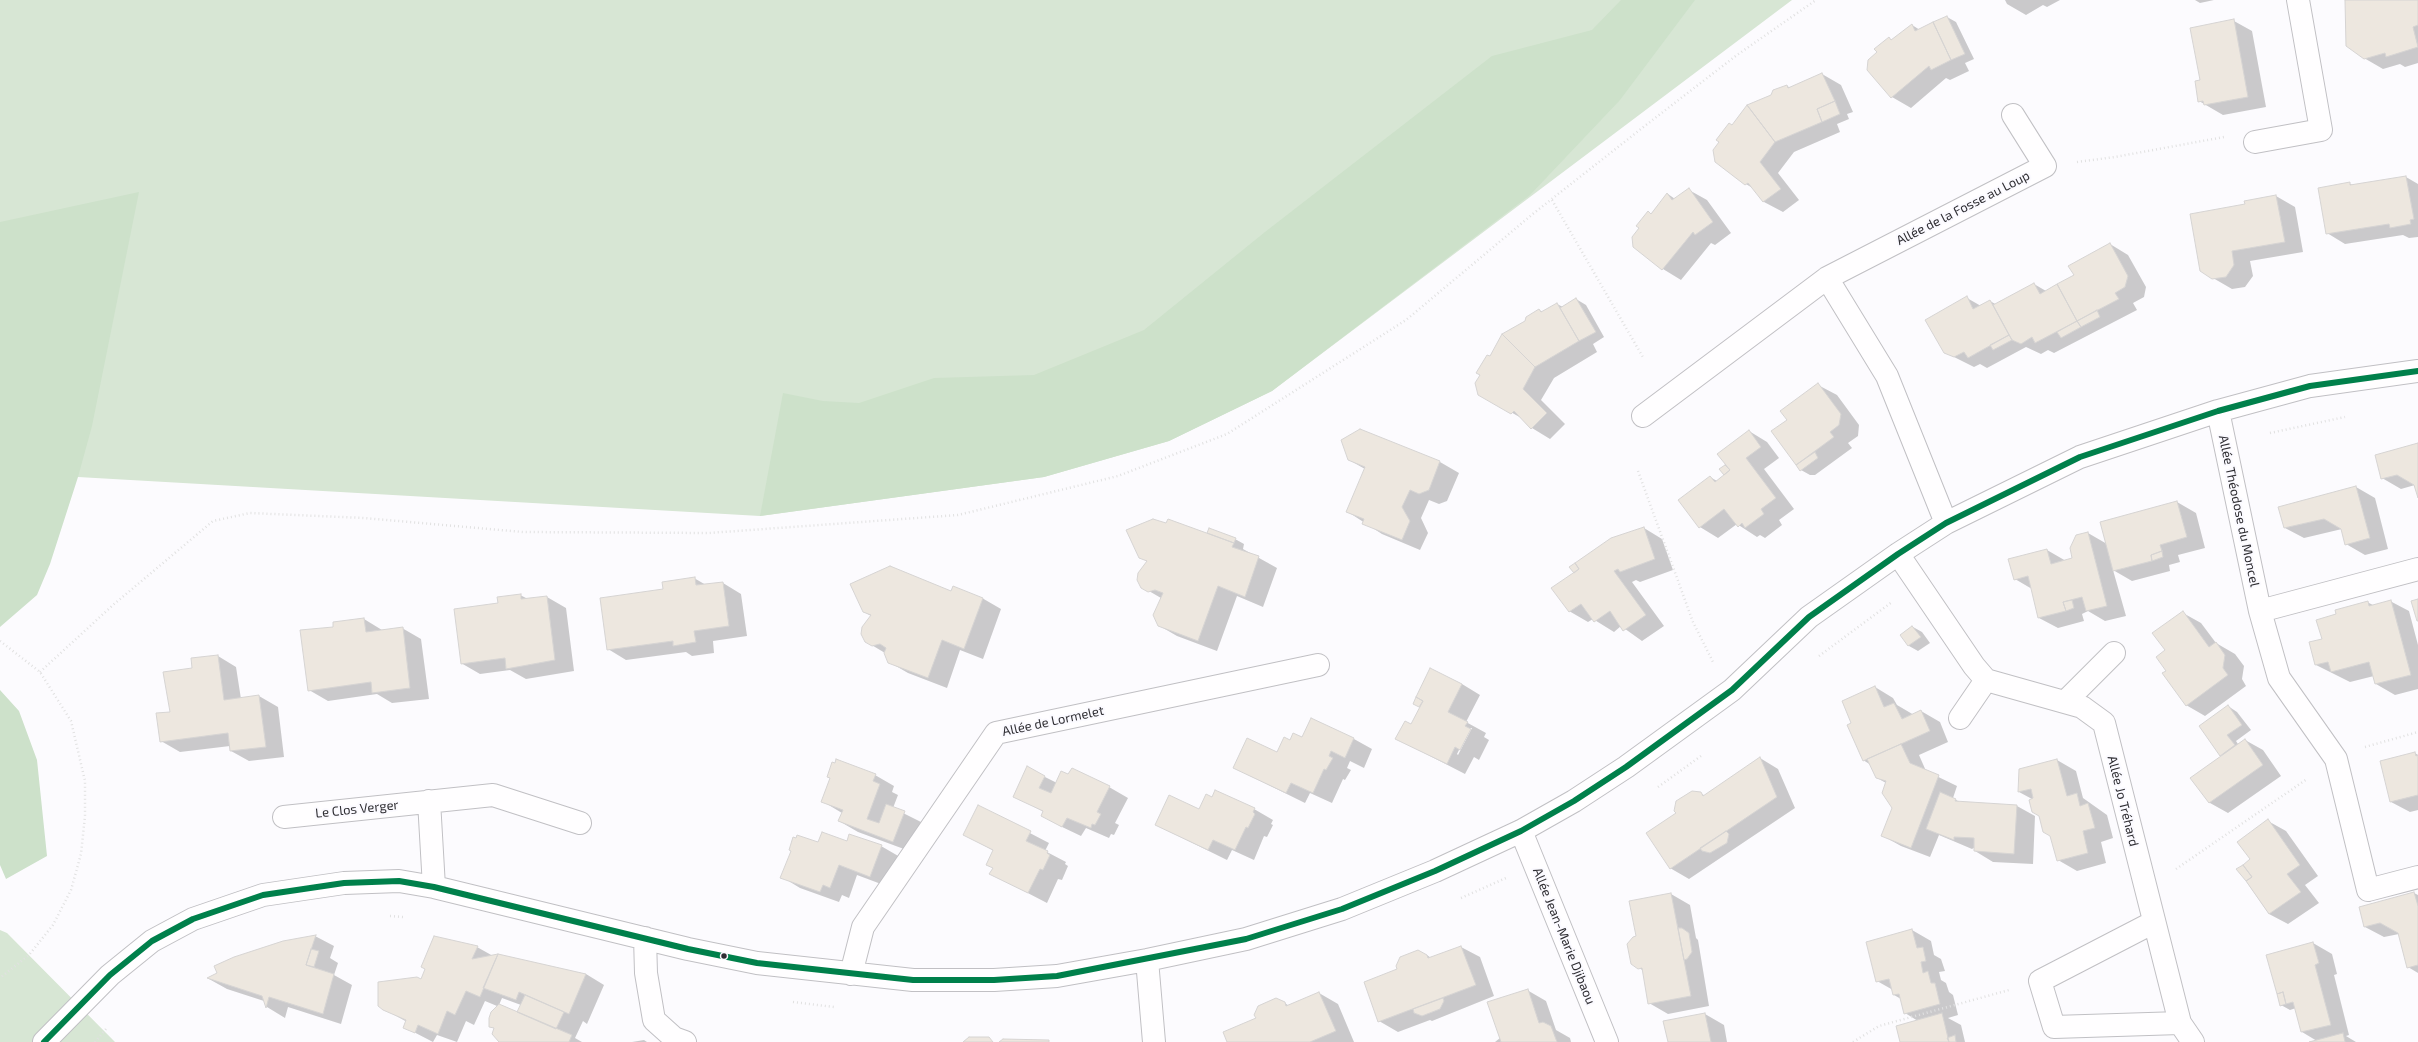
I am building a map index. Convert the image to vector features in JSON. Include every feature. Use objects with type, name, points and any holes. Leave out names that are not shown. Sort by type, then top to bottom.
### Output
[{"type":"street","points":[[2256,142],[2321,130],[2298,0]]},
{"type":"street","name":"Allée de la Fosse au Loup","points":[[1643,416],[1827,278],[2044,166],[2013,115]]},
{"type":"street","points":[[1827,278],[1887,376],[1946,523]]},
{"type":"street","points":[[44,1042],[110,975],[152,941],[193,919],[263,896],[308,887],[400,881],[434,887],[645,938],[757,963],[913,980],[994,980],[1057,976],[1147,960],[1246,939],[1342,909],[1435,871],[1522,831],[1574,801],[1626,767],[1726,694],[1809,617],[1898,554],[1946,523],[2080,457],[2218,411],[2310,386],[2418,371]]},
{"type":"street","name":"Allée Théodose du Moncel","points":[[2218,411],[2260,611],[2279,678],[2336,759],[2368,890],[2418,877]]},
{"type":"street","points":[[1898,554],[1974,666],[1986,680],[1960,718]]},
{"type":"street","points":[[2260,611],[2418,569]]},
{"type":"street","points":[[2066,701],[2114,653]]},
{"type":"street","name":"Allée de Lormelet","points":[[851,974],[863,927],[996,733],[1318,665]]},
{"type":"street","name":"Allée Jo Tréhard","points":[[1986,680],[2066,701],[2082,707],[2104,723],[2180,1023],[2193,1042]]},
{"type":"street","name":"Le Clos Verger","points":[[284,817],[493,795],[580,823]]},
{"type":"street","points":[[429,801],[434,887]]},
{"type":"street","name":"Allée Jean-Marie Djibaou","points":[[1522,831],[1607,1042]]},
{"type":"street","points":[[2154,922],[2040,981],[2054,1027],[2106,1034],[2180,1023]]},
{"type":"street","points":[[645,938],[646,973],[654,1020],[674,1038],[685,1042]]},
{"type":"street","points":[[1147,960],[1154,1042]]},
{"type":"path","points":[[40,672],[113,605],[213,521],[250,513],[364,518],[523,532],[709,533],[958,515],[1118,476],[1227,434],[1406,320],[1552,200],[1731,60],[1816,0]]},
{"type":"path","points":[[2044,166],[2115,157],[2231,135],[2256,142]]},
{"type":"path","points":[[1552,200],[1644,359]]},
{"type":"path","points":[[2266,434],[2348,416]]},
{"type":"path","points":[[1638,471],[1693,622],[1715,666]]},
{"type":"path","points":[[0,641],[40,672],[71,721],[85,781],[85,816],[81,854],[71,890],[53,925],[29,955],[0,978]]},
{"type":"path","points":[[2146,890],[2336,759],[2376,743],[2418,732]]},
{"type":"path","points":[[385,916],[410,918]]},
{"type":"path","points":[[1854,1042],[1879,1026],[2040,981]]},
{"type":"path","points":[[95,1042],[109,1025]]},
{"type":"green space","points":[[0,0],[1792,0],[1272,391],[1169,441],[1044,477],[760,516],[78,477],[0,454]]},
{"type":"green space","points":[[1621,0],[1695,0],[1620,100],[1530,195],[1272,391],[1169,441],[1044,477],[760,516],[783,393],[823,401],[859,403],[934,378],[1034,375],[1144,330],[1265,232],[1492,56],[1592,30]]},
{"type":"green space","points":[[139,192],[92,426],[78,477],[50,564],[37,595],[0,627],[0,222]]},
{"type":"green space","points":[[0,690],[19,711],[37,760],[47,856],[6,879],[0,865]]},
{"type":"green space","points":[[0,930],[7,933],[115,1042],[0,1042]]},
{"type":"building","points":[[2345,0],[2418,0],[2418,25],[2413,27],[2418,47],[2386,57],[2385,53],[2364,59],[2346,46]]},
{"type":"building","points":[[1947,16],[1965,54],[1951,60],[1933,22]]},
{"type":"building","points":[[2234,19],[2248,97],[2204,105],[2203,101],[2198,102],[2195,81],[2200,80],[2190,28]]},
{"type":"building","points":[[1933,22],[1951,60],[1931,70],[1929,66],[1891,98],[1867,70],[1868,60],[1877,52],[1874,49],[1889,37],[1891,40],[1912,24],[1915,31]]},
{"type":"building","points":[[1822,73],[1835,101],[1817,109],[1822,122],[1775,142],[1747,105],[1771,95],[1773,90],[1787,85],[1788,88]]},
{"type":"building","points":[[1835,101],[1840,114],[1822,122],[1817,109]]},
{"type":"building","points":[[1747,105],[1775,142],[1760,162],[1781,189],[1763,202],[1748,183],[1745,185],[1715,162],[1713,150],[1719,142],[1716,140],[1729,123],[1732,125]]},
{"type":"building","points":[[2406,176],[2414,219],[2410,220],[2411,224],[2390,228],[2389,224],[2326,234],[2318,188],[2350,182],[2350,185]]},
{"type":"building","points":[[1689,188],[1713,222],[1695,235],[1693,232],[1662,270],[1633,247],[1632,237],[1639,228],[1636,226],[1648,211],[1651,214],[1667,193],[1672,200]]},
{"type":"building","points":[[2276,195],[2285,242],[2232,251],[2234,265],[2226,277],[2212,279],[2200,271],[2190,214],[2245,204],[2244,201]]},
{"type":"building","points":[[2110,243],[2128,276],[2125,287],[2115,293],[2119,299],[2077,321],[2057,284],[2074,275],[2068,266]]},
{"type":"building","points":[[2034,283],[2040,294],[2057,284],[2077,321],[2035,343],[2032,337],[2021,344],[2012,340],[1993,305]]},
{"type":"building","points":[[1967,296],[1973,309],[1990,300],[2009,335],[1968,358],[1964,352],[1954,357],[1944,353],[1925,320]]},
{"type":"building","points":[[1576,298],[1596,332],[1579,341],[1560,308]]},
{"type":"building","points":[[1557,303],[1579,341],[1535,367],[1502,334],[1525,321],[1526,317],[1539,309],[1541,312]]},
{"type":"building","points":[[2097,310],[2100,317],[2081,327],[2077,321]]},
{"type":"building","points":[[2077,321],[2081,327],[2061,338],[2057,332]]},
{"type":"building","points":[[1502,334],[1535,367],[1523,389],[1547,413],[1531,429],[1514,411],[1511,414],[1478,395],[1475,383],[1480,375],[1476,373],[1487,355],[1490,356]]},
{"type":"building","points":[[2009,335],[2012,340],[1993,350],[1990,345]]},
{"type":"building","points":[[1818,383],[1841,414],[1839,425],[1830,432],[1834,437],[1796,465],[1771,431],[1787,420],[1780,411]]},
{"type":"building","points":[[1360,429],[1440,461],[1429,490],[1419,494],[1410,490],[1402,507],[1410,521],[1402,540],[1362,524],[1364,519],[1346,512],[1365,467],[1348,460],[1341,440]]},
{"type":"building","points":[[1749,430],[1761,447],[1746,458],[1776,498],[1761,509],[1764,514],[1745,528],[1742,523],[1738,527],[1724,509],[1699,528],[1678,500],[1710,476],[1715,482],[1730,470],[1717,454]]},
{"type":"building","points":[[2418,443],[2418,498],[2414,485],[2397,475],[2381,479],[2375,455]]},
{"type":"building","points":[[1815,452],[1818,458],[1800,471],[1796,465]]},
{"type":"building","points":[[1725,465],[1730,470],[1724,475],[1719,469]]},
{"type":"building","points":[[2356,486],[2370,538],[2345,545],[2341,529],[2324,519],[2284,528],[2278,507]]},
{"type":"building","points":[[2177,501],[2187,537],[2160,545],[2162,551],[2151,555],[2152,561],[2113,571],[2100,522]]},
{"type":"building","points":[[1153,519],[1166,523],[1168,519],[1234,543],[1232,547],[1259,556],[1245,597],[1218,586],[1198,641],[1158,626],[1153,615],[1163,593],[1155,590],[1148,592],[1141,588],[1137,580],[1138,573],[1147,561],[1139,558],[1126,530]]},
{"type":"building","points":[[1644,527],[1655,559],[1620,572],[1618,569],[1614,571],[1646,615],[1623,631],[1610,611],[1594,622],[1581,604],[1569,612],[1551,588],[1579,569],[1575,563],[1611,538]]},
{"type":"building","points":[[1209,528],[1236,538],[1234,543],[1207,533]]},
{"type":"building","points":[[2088,532],[2107,606],[2086,611],[2082,597],[2063,602],[2066,611],[2038,618],[2028,576],[2014,580],[2008,559],[2047,549],[2051,564],[2072,558],[2070,548],[2076,535]]},
{"type":"building","points":[[2162,551],[2163,557],[2152,561],[2151,555]]},
{"type":"building","points":[[1575,563],[1579,569],[1574,573],[1569,567]]},
{"type":"building","points":[[890,566],[951,591],[953,586],[983,598],[964,649],[942,640],[928,678],[888,663],[884,653],[886,648],[880,644],[872,646],[865,642],[861,634],[862,627],[871,615],[863,612],[850,584]]},
{"type":"building","points":[[695,577],[696,585],[723,582],[729,626],[694,631],[696,642],[673,646],[673,641],[607,650],[600,598],[663,589],[662,582]]},
{"type":"building","points":[[521,594],[521,599],[547,596],[555,660],[506,669],[505,658],[461,664],[454,609],[498,603],[497,597]]},
{"type":"building","points":[[2418,599],[2418,621],[2417,621],[2411,601]]},
{"type":"building","points":[[2072,600],[2074,608],[2066,611],[2063,602]]},
{"type":"building","points":[[2391,600],[2411,675],[2375,684],[2369,662],[2331,672],[2328,662],[2315,665],[2309,642],[2322,639],[2316,620],[2336,614],[2335,610],[2368,601],[2369,606]]},
{"type":"building","points":[[2183,611],[2209,647],[2216,642],[2225,655],[2223,668],[2228,675],[2186,706],[2162,673],[2166,671],[2156,657],[2165,650],[2152,633]]},
{"type":"building","points":[[364,618],[366,632],[403,627],[410,688],[372,693],[371,682],[308,691],[300,630],[333,627],[333,622]]},
{"type":"building","points":[[1912,626],[1921,637],[1908,646],[1900,635]]},
{"type":"building","points":[[218,655],[224,700],[259,695],[266,747],[230,751],[228,733],[160,742],[156,713],[170,712],[163,672],[192,668],[191,658]]},
{"type":"building","points":[[1430,668],[1462,684],[1448,712],[1468,722],[1465,726],[1471,729],[1460,750],[1455,747],[1447,764],[1395,739],[1405,721],[1411,724],[1423,701],[1416,697]]},
{"type":"building","points":[[1875,686],[1884,707],[1894,703],[1902,719],[1921,710],[1930,731],[1863,761],[1847,725],[1851,723],[1842,701]]},
{"type":"building","points":[[1416,697],[1423,701],[1419,707],[1413,704]]},
{"type":"building","points":[[2228,705],[2242,725],[2227,735],[2235,745],[2220,756],[2199,726]]},
{"type":"building","points":[[1311,718],[1354,738],[1345,758],[1331,751],[1329,756],[1333,758],[1326,770],[1324,769],[1313,793],[1291,783],[1286,793],[1233,768],[1247,738],[1277,752],[1284,737],[1290,740],[1293,733],[1302,737]]},
{"type":"building","points":[[2245,739],[2263,765],[2209,803],[2190,778]]},
{"type":"building","points":[[1901,744],[1910,763],[1939,775],[1911,848],[1881,836],[1892,808],[1882,793],[1886,781],[1876,778],[1867,759]]},
{"type":"building","points":[[2415,752],[2416,756],[2418,755],[2418,795],[2390,802],[2380,761]]},
{"type":"building","points":[[1760,757],[1777,797],[1670,869],[1646,833],[1676,813],[1674,811],[1676,801],[1692,791],[1701,792],[1703,796]]},
{"type":"building","points":[[836,759],[876,774],[873,781],[880,784],[867,819],[879,823],[886,804],[905,811],[893,842],[838,821],[843,810],[821,802],[830,778],[827,777],[832,762],[835,763]]},
{"type":"building","points":[[2057,759],[2067,796],[2077,793],[2080,806],[2088,803],[2095,828],[2083,831],[2088,853],[2057,861],[2050,836],[2043,832],[2039,816],[2032,812],[2029,800],[2033,798],[2031,789],[2018,792],[2019,769]]},
{"type":"building","points":[[1027,766],[1045,776],[1039,788],[1051,793],[1061,771],[1068,774],[1072,768],[1110,786],[1097,812],[1101,814],[1095,825],[1092,824],[1091,828],[1067,818],[1062,827],[1041,816],[1043,811],[1013,797]]},
{"type":"building","points":[[1215,790],[1255,808],[1253,812],[1255,814],[1248,828],[1246,827],[1235,850],[1213,840],[1208,850],[1155,825],[1169,795],[1199,809],[1206,794],[1212,797]]},
{"type":"building","points":[[1940,792],[1956,799],[1955,801],[2017,805],[2014,854],[1974,851],[1974,838],[1954,837],[1954,840],[1926,829]]},
{"type":"building","points":[[978,805],[1031,831],[1026,841],[1048,851],[1047,853],[1050,855],[1043,870],[1040,869],[1028,893],[989,874],[993,868],[986,865],[993,850],[963,835]]},
{"type":"building","points":[[2268,819],[2300,865],[2287,874],[2301,892],[2269,914],[2246,881],[2252,877],[2243,865],[2250,859],[2237,842]]},
{"type":"building","points":[[1726,831],[1729,834],[1727,843],[1710,853],[1702,851],[1700,848]]},
{"type":"building","points":[[822,832],[847,841],[849,834],[882,845],[870,877],[839,865],[830,888],[823,885],[820,892],[780,878],[791,851],[789,850],[793,837],[796,838],[797,835],[818,842]]},
{"type":"building","points":[[2243,865],[2252,877],[2246,881],[2236,869]]},
{"type":"building","points":[[2414,892],[2418,906],[2418,965],[2407,968],[2398,933],[2380,923],[2364,927],[2359,907]]},
{"type":"building","points":[[1671,893],[1691,996],[1648,1004],[1642,968],[1638,969],[1631,964],[1627,944],[1633,937],[1636,936],[1629,901]]},
{"type":"building","points":[[1678,928],[1682,928],[1689,933],[1692,952],[1687,959],[1684,960]]},
{"type":"building","points":[[1912,929],[1917,948],[1923,947],[1926,961],[1921,962],[1923,973],[1928,971],[1931,983],[1935,983],[1940,1004],[1904,1014],[1899,994],[1893,995],[1889,979],[1876,982],[1866,942]]},
{"type":"building","points":[[316,935],[306,965],[334,974],[323,1014],[269,997],[266,1008],[262,996],[207,978],[217,973],[214,966],[234,957],[283,941]]},
{"type":"building","points":[[434,936],[478,946],[472,959],[498,954],[480,997],[466,991],[455,1015],[447,1011],[438,1034],[418,1025],[415,1033],[403,1028],[406,1020],[383,1010],[378,1006],[378,982],[417,977],[421,979],[425,969],[421,967]]},
{"type":"building","points":[[2313,942],[2319,963],[2315,965],[2331,1025],[2301,1032],[2293,1002],[2286,1004],[2283,992],[2277,994],[2266,955]]},
{"type":"building","points":[[1461,946],[1476,985],[1378,1022],[1364,982],[1397,969],[1396,966],[1400,957],[1418,950],[1427,955],[1428,958]]},
{"type":"building","points":[[311,949],[319,951],[314,967],[306,965]]},
{"type":"building","points":[[498,954],[586,974],[569,1014],[519,992],[516,1000],[483,988]]},
{"type":"building","points":[[1528,989],[1539,1023],[1543,1022],[1551,1026],[1557,1042],[1501,1042],[1487,1002]]},
{"type":"building","points":[[1319,992],[1336,1031],[1310,1042],[1227,1042],[1223,1032],[1256,1018],[1254,1015],[1258,1006],[1276,998],[1285,1002],[1286,1006]]},
{"type":"building","points":[[2283,992],[2286,1004],[2280,1006],[2277,994]]},
{"type":"building","points":[[525,995],[564,1012],[556,1029],[517,1012]]},
{"type":"building","points":[[1443,998],[1444,1001],[1440,1009],[1422,1016],[1414,1013],[1413,1009]]},
{"type":"building","points":[[499,1004],[572,1035],[569,1042],[499,1042],[492,1034],[494,1028],[489,1027],[489,1018],[491,1012]]},
{"type":"building","points":[[1705,1013],[1711,1042],[1668,1042],[1663,1021]]},
{"type":"building","points":[[1942,1013],[1949,1042],[1900,1042],[1896,1026]]},
{"type":"building","points":[[2343,1033],[2345,1042],[2309,1042]]},
{"type":"building","points":[[1955,1035],[1956,1042],[1949,1042],[1947,1038]]},
{"type":"building","points":[[969,1037],[989,1037],[993,1042],[963,1042]]},
{"type":"building","points":[[1003,1039],[1049,1040],[1049,1042],[999,1042]]},
{"type":"transit line","points":[[44,1042],[110,975],[152,941],[193,919],[263,895],[344,883],[399,881],[434,887],[688,949],[757,963],[913,980],[994,980],[1057,976],[1246,939],[1342,909],[1435,871],[1521,831],[1574,801],[1626,767],[1732,690],[1809,617],[1898,554],[1946,523],[2080,457],[2218,411],[2310,386],[2418,371]]}]
